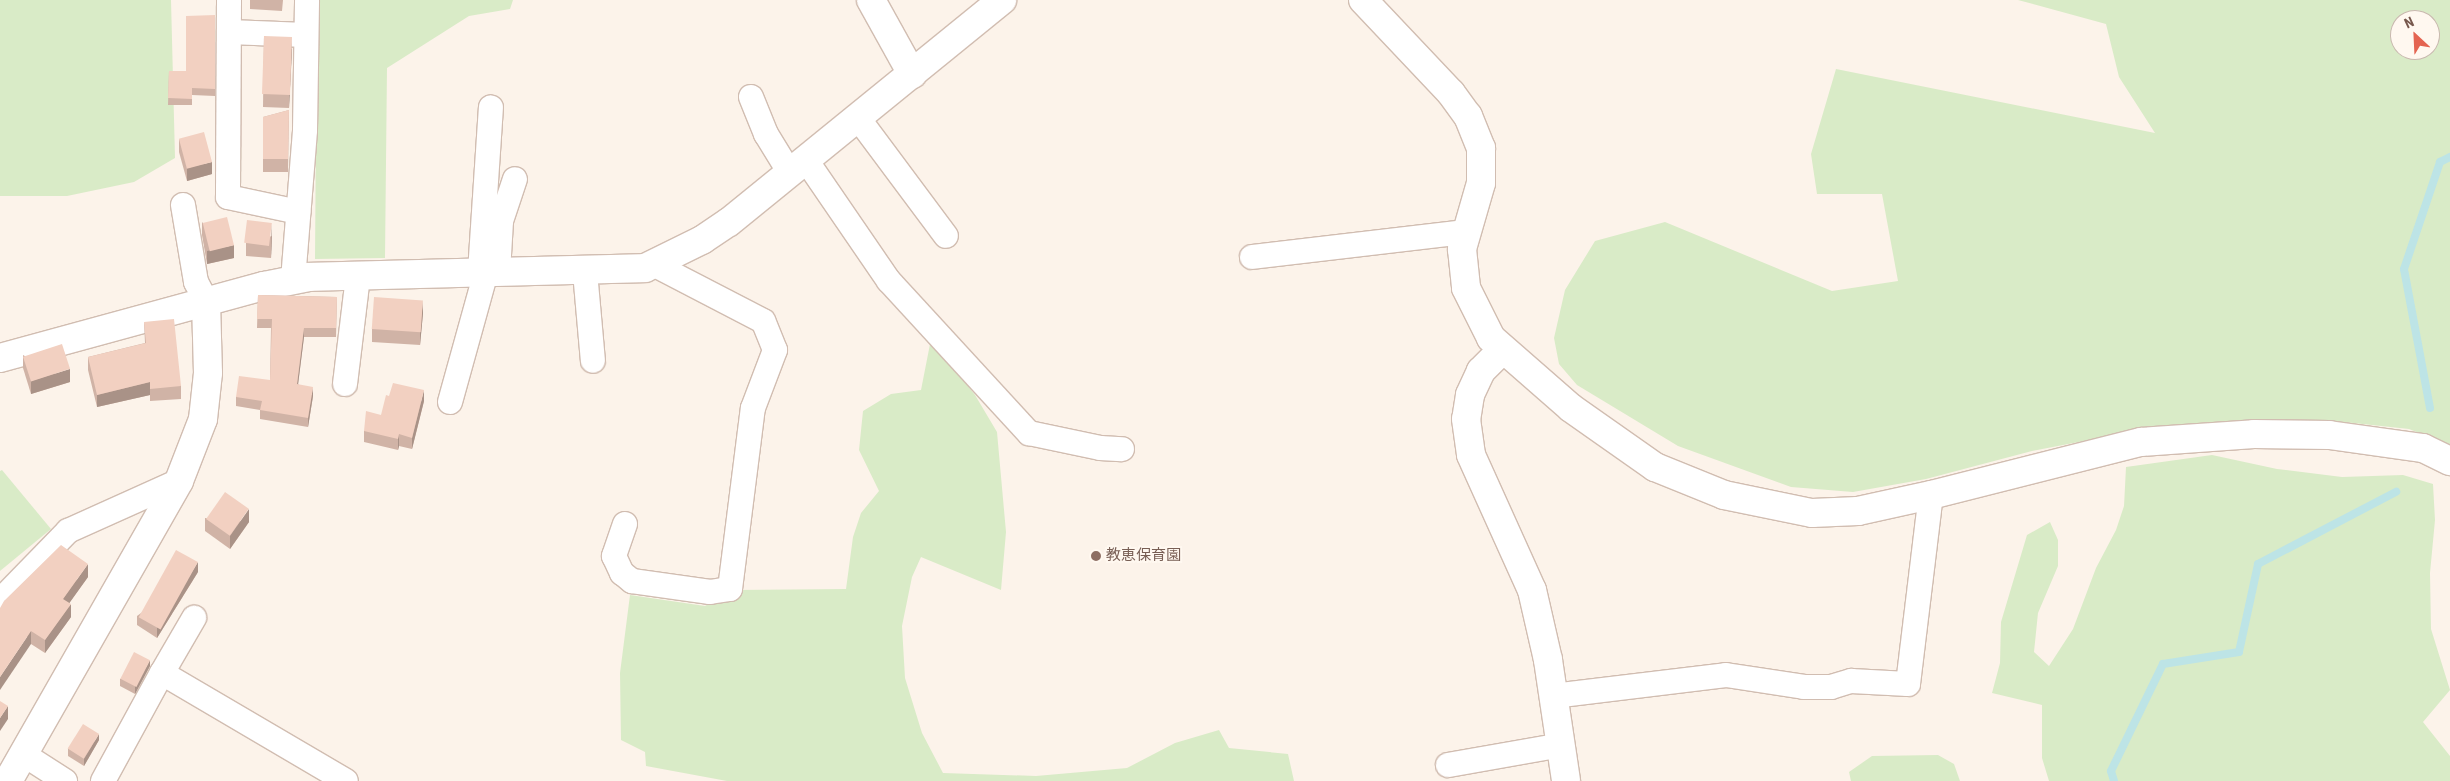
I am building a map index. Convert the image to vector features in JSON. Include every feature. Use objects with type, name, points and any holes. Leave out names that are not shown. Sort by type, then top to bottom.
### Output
[{"type":"street","points":[[229,0],[228,197],[298,212]]},
{"type":"street","points":[[293,280],[306,130],[307,0]]},
{"type":"street","points":[[871,0],[912,74]]},
{"type":"street","points":[[0,358],[206,301],[293,280],[488,272],[585,272],[645,268],[722,226],[1002,0]]},
{"type":"street","points":[[1368,2],[1451,93],[1468,116],[1481,148],[1481,183],[1462,248],[1466,288],[1491,338],[1502,350],[1613,439],[1655,467],[1724,495],[1812,514],[1858,510],[1931,495],[2141,442],[2211,436],[2329,435],[2423,448],[2450,461]]},
{"type":"street","points":[[229,32],[306,35]]},
{"type":"street","points":[[750,97],[766,134],[798,166],[889,282],[1029,433],[1100,448],[1122,449]]},
{"type":"street","points":[[488,272],[491,107]]},
{"type":"street","points":[[858,118],[946,236]]},
{"type":"street","points":[[450,402],[501,221],[515,179]]},
{"type":"street","points":[[8,781],[179,481],[203,419],[208,373],[206,301],[196,282],[183,205]]},
{"type":"street","points":[[1252,257],[1466,232]]},
{"type":"street","points":[[625,524],[614,556],[622,573],[632,581],[710,592],[730,589],[753,408],[775,350],[763,321],[653,264]]},
{"type":"street","points":[[585,272],[593,361]]},
{"type":"street","points":[[346,384],[358,276]]},
{"type":"street","points":[[1502,350],[1481,371],[1470,395],[1466,419],[1471,455],[1532,590],[1553,696],[1566,781]]},
{"type":"street","points":[[0,601],[68,531],[179,481]]},
{"type":"street","points":[[1553,696],[1726,676],[1804,687],[1831,687],[1851,681],[1908,684],[1931,495]]},
{"type":"street","points":[[103,781],[194,618]]},
{"type":"street","points":[[162,673],[346,781]]},
{"type":"street","points":[[1448,765],[1561,745]]},
{"type":"street","points":[[23,754],[64,781]]},
{"type":"green space","points":[[0,0],[171,0],[175,158],[134,182],[67,196],[0,196]]},
{"type":"green space","points":[[317,0],[513,0],[510,9],[469,16],[387,68],[385,258],[315,259]]},
{"type":"green space","points":[[2018,0],[2450,0],[2450,445],[2409,429],[2344,422],[2120,434],[2032,451],[1926,479],[1853,492],[1791,487],[1678,446],[1577,385],[1559,364],[1554,338],[1565,290],[1595,241],[1665,222],[1832,291],[1898,281],[1882,194],[1817,194],[1811,154],[1836,69],[2155,133],[2119,77],[2106,24]]},
{"type":"green space","points":[[931,339],[975,395],[997,432],[1006,532],[1001,590],[921,557],[912,577],[902,626],[905,678],[922,733],[943,773],[1036,776],[1127,768],[1175,743],[1219,730],[1229,748],[1288,754],[1294,781],[727,781],[646,766],[645,752],[621,740],[620,673],[630,595],[705,606],[734,590],[846,589],[853,537],[861,513],[879,491],[859,450],[863,411],[891,394],[921,390]]},
{"type":"green space","points":[[2212,455],[2277,469],[2342,477],[2403,475],[2433,484],[2435,520],[2430,573],[2431,629],[2450,690],[2423,722],[2450,756],[2450,781],[2049,781],[2042,758],[2042,705],[1992,693],[2000,663],[2001,622],[2027,535],[2050,522],[2058,540],[2058,566],[2038,613],[2034,652],[2049,666],[2073,629],[2096,568],[2116,530],[2124,506],[2126,467]]},
{"type":"green space","points":[[2,470],[51,529],[0,571],[0,471]]},
{"type":"green space","points":[[1938,755],[1954,764],[1960,781],[1851,781],[1849,772],[1872,756]]},
{"type":"building","points":[[215,15],[215,89],[192,88],[192,99],[168,98],[169,71],[186,71],[186,16]]},
{"type":"building","points":[[264,36],[292,37],[290,95],[262,94]]},
{"type":"building","points":[[289,110],[288,159],[263,159],[263,117]]},
{"type":"building","points":[[204,132],[212,162],[187,169],[179,139]]},
{"type":"building","points":[[227,217],[234,245],[210,251],[203,223]]},
{"type":"building","points":[[247,220],[272,223],[269,246],[244,243]]},
{"type":"building","points":[[258,295],[337,297],[336,328],[304,328],[297,384],[313,387],[308,418],[260,410],[262,401],[236,397],[239,376],[270,380],[272,319],[257,319]]},
{"type":"building","points":[[374,297],[423,300],[421,332],[372,329]]},
{"type":"building","points":[[174,319],[181,386],[150,389],[150,382],[97,395],[88,357],[146,343],[144,322]]},
{"type":"building","points":[[62,344],[70,369],[31,381],[23,357]]},
{"type":"building","points":[[393,383],[424,390],[412,438],[399,434],[398,439],[364,431],[366,411],[381,415],[386,395],[389,396]]},
{"type":"building","points":[[225,492],[249,509],[230,536],[206,519]]},
{"type":"building","points":[[61,545],[88,564],[63,599],[71,604],[45,640],[31,631],[0,677],[0,608],[4,601]]},
{"type":"building","points":[[176,550],[198,562],[161,629],[139,617]]},
{"type":"building","points":[[134,652],[150,660],[136,687],[120,679]]},
{"type":"building","points":[[0,701],[8,706],[0,718]]},
{"type":"building","points":[[83,724],[99,734],[84,759],[68,749]]},
{"type":"waterway","points":[[2430,408],[2404,269],[2440,162],[2450,157]]},
{"type":"waterway","points":[[2114,781],[2111,771],[2163,664],[2239,652],[2258,564],[2396,492]]},
{"type":"place","name":"教恵保育園","points":[[1096,556]]}]
